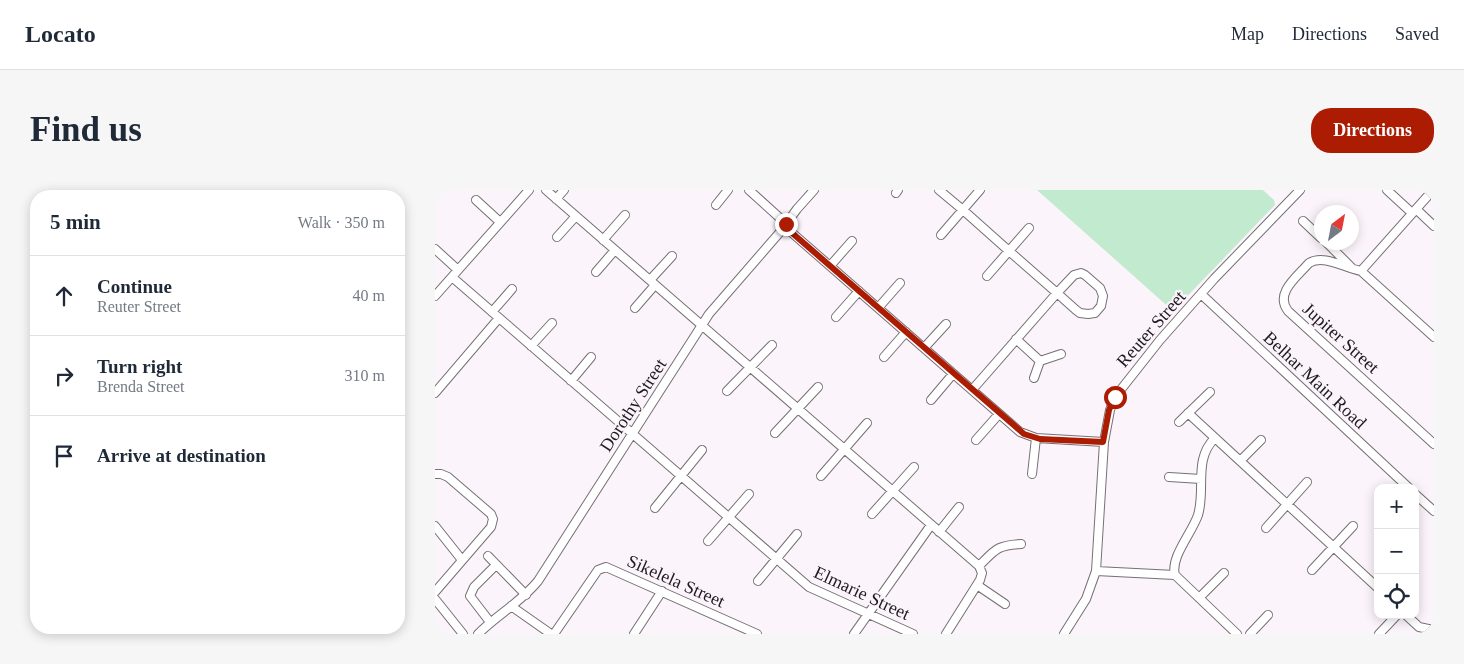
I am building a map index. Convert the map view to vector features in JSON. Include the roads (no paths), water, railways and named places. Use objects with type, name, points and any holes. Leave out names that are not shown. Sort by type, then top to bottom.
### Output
[{"type":"street","points":[[435,296],[529,190]]},
{"type":"street","points":[[546,190],[979,566],[981,577],[946,634]]},
{"type":"street","points":[[557,199],[564,190]]},
{"type":"street","points":[[716,205],[728,190]]},
{"type":"street","points":[[749,190],[781,218],[791,232],[1020,432],[1037,438],[1103,442]]},
{"type":"street","name":"Dorothy Street","points":[[478,634],[490,622],[526,595],[538,581],[709,314],[781,231],[813,190]]},
{"type":"street","points":[[939,190],[963,210],[1009,251],[1057,293],[1077,310],[1085,314],[1095,313],[1103,303],[1103,296],[1100,288],[1085,275],[1081,273],[1074,275],[1057,293],[1016,339],[972,390]]},
{"type":"street","points":[[941,235],[980,190]]},
{"type":"street","name":"Reuter Street","points":[[1064,634],[1086,599],[1096,571],[1103,442],[1109,410],[1115,397],[1160,340],[1201,294],[1300,190]]},
{"type":"street","points":[[1387,190],[1434,226]]},
{"type":"street","points":[[1357,270],[1433,190]]},
{"type":"street","points":[[476,200],[500,222]]},
{"type":"street","points":[[603,240],[625,215]]},
{"type":"street","points":[[557,237],[576,216]]},
{"type":"street","points":[[1303,221],[1314,231]]},
{"type":"street","points":[[987,276],[1029,228]]},
{"type":"street","points":[[830,266],[852,241]]},
{"type":"street","points":[[435,249],[458,270]]},
{"type":"street","points":[[596,272],[615,250]]},
{"type":"street","points":[[1335,250],[1434,337]]},
{"type":"street","points":[[635,308],[671,256]]},
{"type":"street","name":"Jupiter Street","points":[[1357,270],[1326,260],[1314,261],[1309,264],[1286,290],[1283,297],[1284,304],[1295,317],[1434,444]]},
{"type":"street","name":"Elmarie Street","points":[[451,277],[813,590],[913,634]]},
{"type":"street","points":[[878,308],[900,282]]},
{"type":"street","points":[[492,312],[512,289]]},
{"type":"street","points":[[836,317],[859,291]]},
{"type":"street","name":"Belhar Main Road","points":[[1201,294],[1405,484]]},
{"type":"street","points":[[435,393],[499,318]]},
{"type":"street","points":[[531,346],[552,322]]},
{"type":"street","points":[[924,348],[945,324]]},
{"type":"street","points":[[884,357],[906,332]]},
{"type":"street","points":[[1016,339],[1041,361]]},
{"type":"street","points":[[727,391],[772,345]]},
{"type":"street","points":[[1034,378],[1041,361],[1061,354]]},
{"type":"street","points":[[571,381],[591,357]]},
{"type":"street","points":[[931,400],[953,374]]},
{"type":"street","points":[[775,433],[818,387]]},
{"type":"street","points":[[1179,422],[1210,392]]},
{"type":"street","points":[[1188,413],[1374,584]]},
{"type":"street","points":[[976,440],[999,414]]},
{"type":"street","points":[[821,476],[867,423]]},
{"type":"street","points":[[1032,474],[1037,438]]},
{"type":"street","points":[[1175,575],[1175,562],[1199,510],[1203,455],[1215,438]]},
{"type":"street","points":[[1241,462],[1261,440]]},
{"type":"street","points":[[655,508],[703,450]]},
{"type":"street","points":[[872,514],[913,466]]},
{"type":"street","points":[[435,474],[448,477],[492,516],[493,522],[491,527],[435,592]]},
{"type":"street","points":[[1169,477],[1201,479]]},
{"type":"street","points":[[1266,528],[1307,482]]},
{"type":"street","points":[[708,541],[749,494]]},
{"type":"street","points":[[1419,498],[1434,511]]},
{"type":"street","points":[[939,532],[959,507]]},
{"type":"street","points":[[854,634],[931,525]]},
{"type":"street","points":[[435,526],[462,560]]},
{"type":"street","points":[[1312,570],[1353,526]]},
{"type":"street","points":[[758,581],[797,534]]},
{"type":"street","points":[[979,566],[996,548],[1006,544],[1021,544]]},
{"type":"street","points":[[488,556],[526,595]]},
{"type":"street","points":[[490,622],[470,596],[474,587],[496,565]]},
{"type":"street","name":"Sikelela Street","points":[[511,606],[553,634],[596,572],[603,567],[612,568],[757,634]]},
{"type":"street","points":[[1096,571],[1175,575],[1237,634]]},
{"type":"street","points":[[1199,598],[1223,573]]},
{"type":"street","points":[[977,585],[1005,604]]},
{"type":"street","points":[[634,634],[662,591]]},
{"type":"street","points":[[435,599],[463,634]]},
{"type":"street","points":[[1250,634],[1268,615]]},
{"type":"street","points":[[1379,634],[1393,619]]},
{"type":"street","points":[[1411,619],[1419,627],[1434,630]]}]
